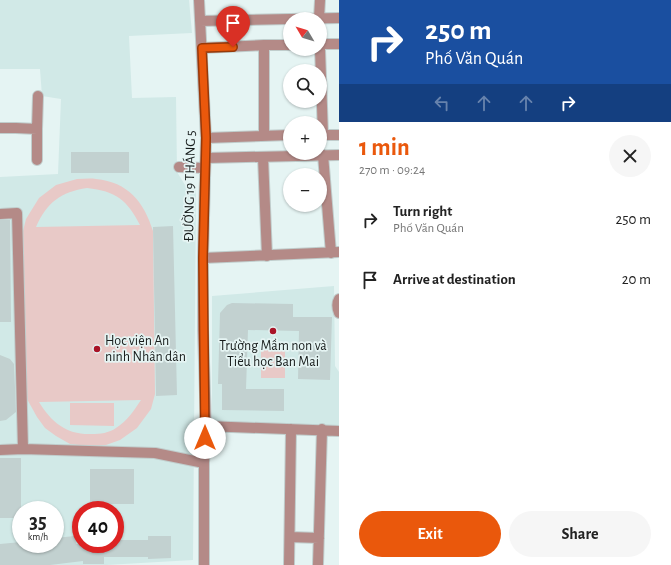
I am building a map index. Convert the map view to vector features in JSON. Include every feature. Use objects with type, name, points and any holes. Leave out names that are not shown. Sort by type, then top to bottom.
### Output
[{"type":"street","name":"ĐƯỜNG 19 THÁNG 5","points":[[199,0],[206,138],[203,258],[203,330],[206,426],[204,463],[204,565]]},
{"type":"street","points":[[319,12],[320,0]]},
{"type":"street","points":[[327,18],[339,18]]},
{"type":"street","points":[[200,21],[283,19]]},
{"type":"street","points":[[327,44],[339,44]]},
{"type":"street","points":[[264,45],[264,136]]},
{"type":"street","points":[[202,48],[283,45]]},
{"type":"street","points":[[320,56],[322,116]]},
{"type":"street","points":[[37,160],[38,96]]},
{"type":"street","points":[[0,128],[38,129]]},
{"type":"street","points":[[206,138],[283,135]]},
{"type":"street","points":[[327,135],[339,135]]},
{"type":"street","points":[[179,167],[283,155]]},
{"type":"street","points":[[327,156],[339,155]]},
{"type":"street","points":[[263,157],[267,256]]},
{"type":"street","points":[[203,258],[335,253],[323,160]]},
{"type":"street","points":[[0,214],[17,213],[23,449]]},
{"type":"street","points":[[339,299],[337,302],[339,313]]},
{"type":"street","points":[[206,426],[339,430]]},
{"type":"street","points":[[289,565],[291,429]]},
{"type":"street","points":[[318,565],[322,429]]},
{"type":"street","points":[[0,450],[23,449],[155,453],[204,463]]},
{"type":"street","points":[[290,537],[318,538]]},
{"type":"shaded area","name":"Học viện An ninh Nhân dân","points":[[0,0],[189,0],[192,33],[129,36],[132,98],[176,97],[177,172],[185,185],[196,188],[193,560],[106,565],[0,565],[0,177],[58,174],[61,99],[42,96],[40,69],[0,69]]},
{"type":"shaded area","points":[[77,179],[96,179],[117,184],[133,195],[145,211],[153,231],[155,394],[151,409],[137,428],[120,440],[106,445],[88,446],[70,444],[56,436],[45,428],[27,399],[24,381],[22,235],[26,219],[39,198],[56,185]],"holes":[[[87,188],[97,189],[120,198],[130,209],[140,225],[36,227],[45,211],[56,200],[70,192]],[[141,400],[130,416],[120,425],[113,430],[95,434],[83,434],[68,430],[55,422],[39,402]]]},
{"type":"shaded area","name":"Trường Mầm non và Tiểu học Ban Mai","points":[[334,286],[335,366],[339,372],[339,426],[212,422],[212,296]]},
{"type":"shaded area","points":[[261,344],[285,344],[285,378],[261,378]]},
{"type":"shaded area","points":[[70,403],[114,403],[114,426],[70,425]]},
{"type":"building","points":[[71,152],[129,152],[129,173],[71,173]]},
{"type":"building","points":[[0,220],[10,220],[11,322],[0,322]]},
{"type":"building","points":[[173,226],[177,395],[156,396],[153,227]]},
{"type":"building","points":[[232,303],[293,304],[293,317],[332,317],[330,380],[298,379],[299,331],[248,330],[246,389],[284,389],[284,411],[222,410],[222,384],[218,384],[220,313],[227,305]]},
{"type":"building","points":[[0,355],[10,359],[14,364],[16,412],[6,420],[0,421]]},
{"type":"building","points":[[0,458],[21,458],[21,501],[12,501],[12,518],[0,518]]},
{"type":"building","points":[[90,469],[134,469],[134,504],[124,504],[124,501],[90,501]]},
{"type":"building","points":[[72,536],[72,553],[124,553],[124,540],[148,540],[148,536],[171,536],[171,558],[148,559],[148,557],[104,557],[104,564],[83,564],[83,561],[50,565],[0,565],[0,544],[12,543],[12,553],[64,553],[64,537]]},
{"type":"place","name":"Trường Mầm non và Tiểu học Ban Mai","points":[[273,331]]},
{"type":"place","name":"Học viện An ninh Nhân dân","points":[[97,349]]},
{"type":"route","points":[[205,438],[203,258],[206,138],[202,48],[233,47]]}]
